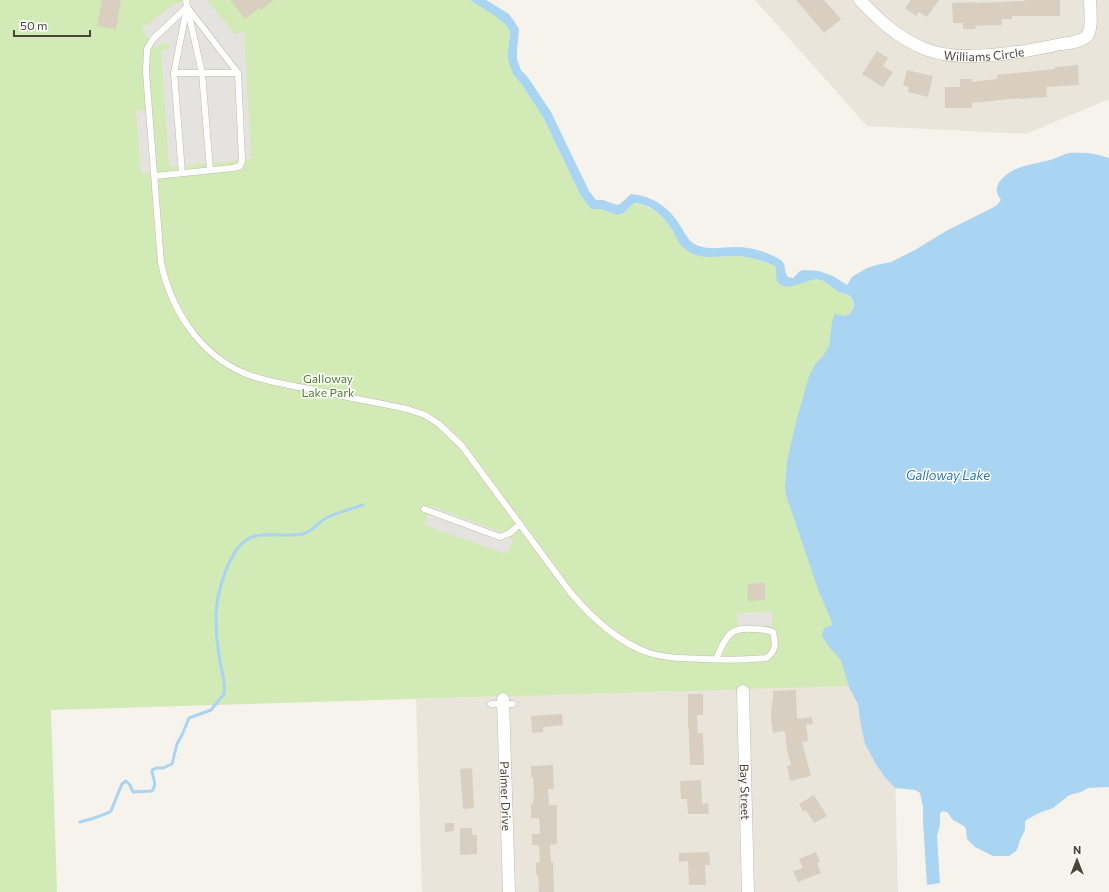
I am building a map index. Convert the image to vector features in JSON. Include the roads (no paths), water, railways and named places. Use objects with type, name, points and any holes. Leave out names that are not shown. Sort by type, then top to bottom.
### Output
[{"type":"street","name":"Williams Circle","points":[[860,0],[893,32],[926,49],[941,54],[985,56],[1041,49],[1081,40],[1088,36],[1090,29],[1090,0]]},
{"type":"street","name":"Bay Street","points":[[743,691],[748,892]]},
{"type":"street","name":"Palmer Drive","points":[[503,703],[509,892]]},
{"type":"lane","points":[[186,0],[202,73],[210,170]]},
{"type":"lane","points":[[182,174],[174,73],[187,7]]},
{"type":"lane","points":[[155,176],[233,168],[240,166],[242,160],[238,73],[187,7]]},
{"type":"lane","points":[[187,7],[153,39],[147,49],[146,72],[159,244],[165,281],[188,328],[211,352],[227,364],[244,373],[285,384],[407,409],[425,415],[447,431],[462,446],[583,607],[602,625],[624,640],[650,654],[669,658],[716,659],[766,658],[772,654],[774,648],[775,639],[773,632],[767,629],[744,628],[733,631],[726,638],[716,659]]},
{"type":"lane","points":[[174,73],[238,73]]},
{"type":"lane","points":[[424,509],[500,537],[510,534],[520,524]]},
{"type":"water","name":"Galloway Lake","points":[[470,0],[486,0],[509,14],[514,21],[519,29],[517,59],[521,70],[529,79],[551,112],[589,191],[596,200],[603,200],[617,205],[631,194],[647,197],[660,204],[672,214],[688,238],[694,244],[710,248],[736,247],[753,249],[765,253],[782,261],[788,277],[793,278],[800,271],[804,270],[819,271],[833,276],[847,285],[852,277],[867,268],[891,262],[915,250],[946,231],[996,206],[1001,200],[997,191],[998,184],[1005,176],[1017,169],[1070,153],[1090,153],[1109,158],[1109,787],[1088,788],[1068,796],[1053,808],[1026,820],[1025,830],[1018,847],[1016,851],[1009,856],[993,856],[975,847],[967,839],[966,829],[964,826],[953,820],[947,812],[942,811],[940,814],[940,825],[937,836],[940,883],[927,885],[923,806],[920,793],[915,790],[895,788],[877,766],[865,744],[858,704],[849,687],[841,660],[829,647],[822,636],[824,628],[832,625],[831,620],[819,592],[786,495],[785,487],[787,461],[809,376],[816,363],[823,356],[829,346],[832,322],[835,314],[844,316],[848,315],[852,311],[854,303],[852,299],[849,296],[836,291],[820,280],[811,280],[790,286],[781,285],[776,279],[775,266],[756,259],[741,256],[709,257],[691,253],[681,245],[673,231],[661,216],[646,206],[634,203],[624,213],[617,215],[601,209],[591,209],[581,196],[543,117],[513,74],[508,60],[510,32],[507,26],[495,16]]},
{"type":"waterway","points":[[80,822],[101,816],[111,811],[122,784],[126,781],[130,785],[133,792],[152,791],[155,786],[152,770],[156,768],[163,768],[172,764],[177,744],[189,718],[211,710],[224,694],[224,679],[217,642],[216,609],[225,572],[238,548],[246,540],[255,536],[303,534],[310,531],[328,517],[363,505]]},
{"type":"park label","name":"Galloway Lake Park","points":[[328,385]]}]
